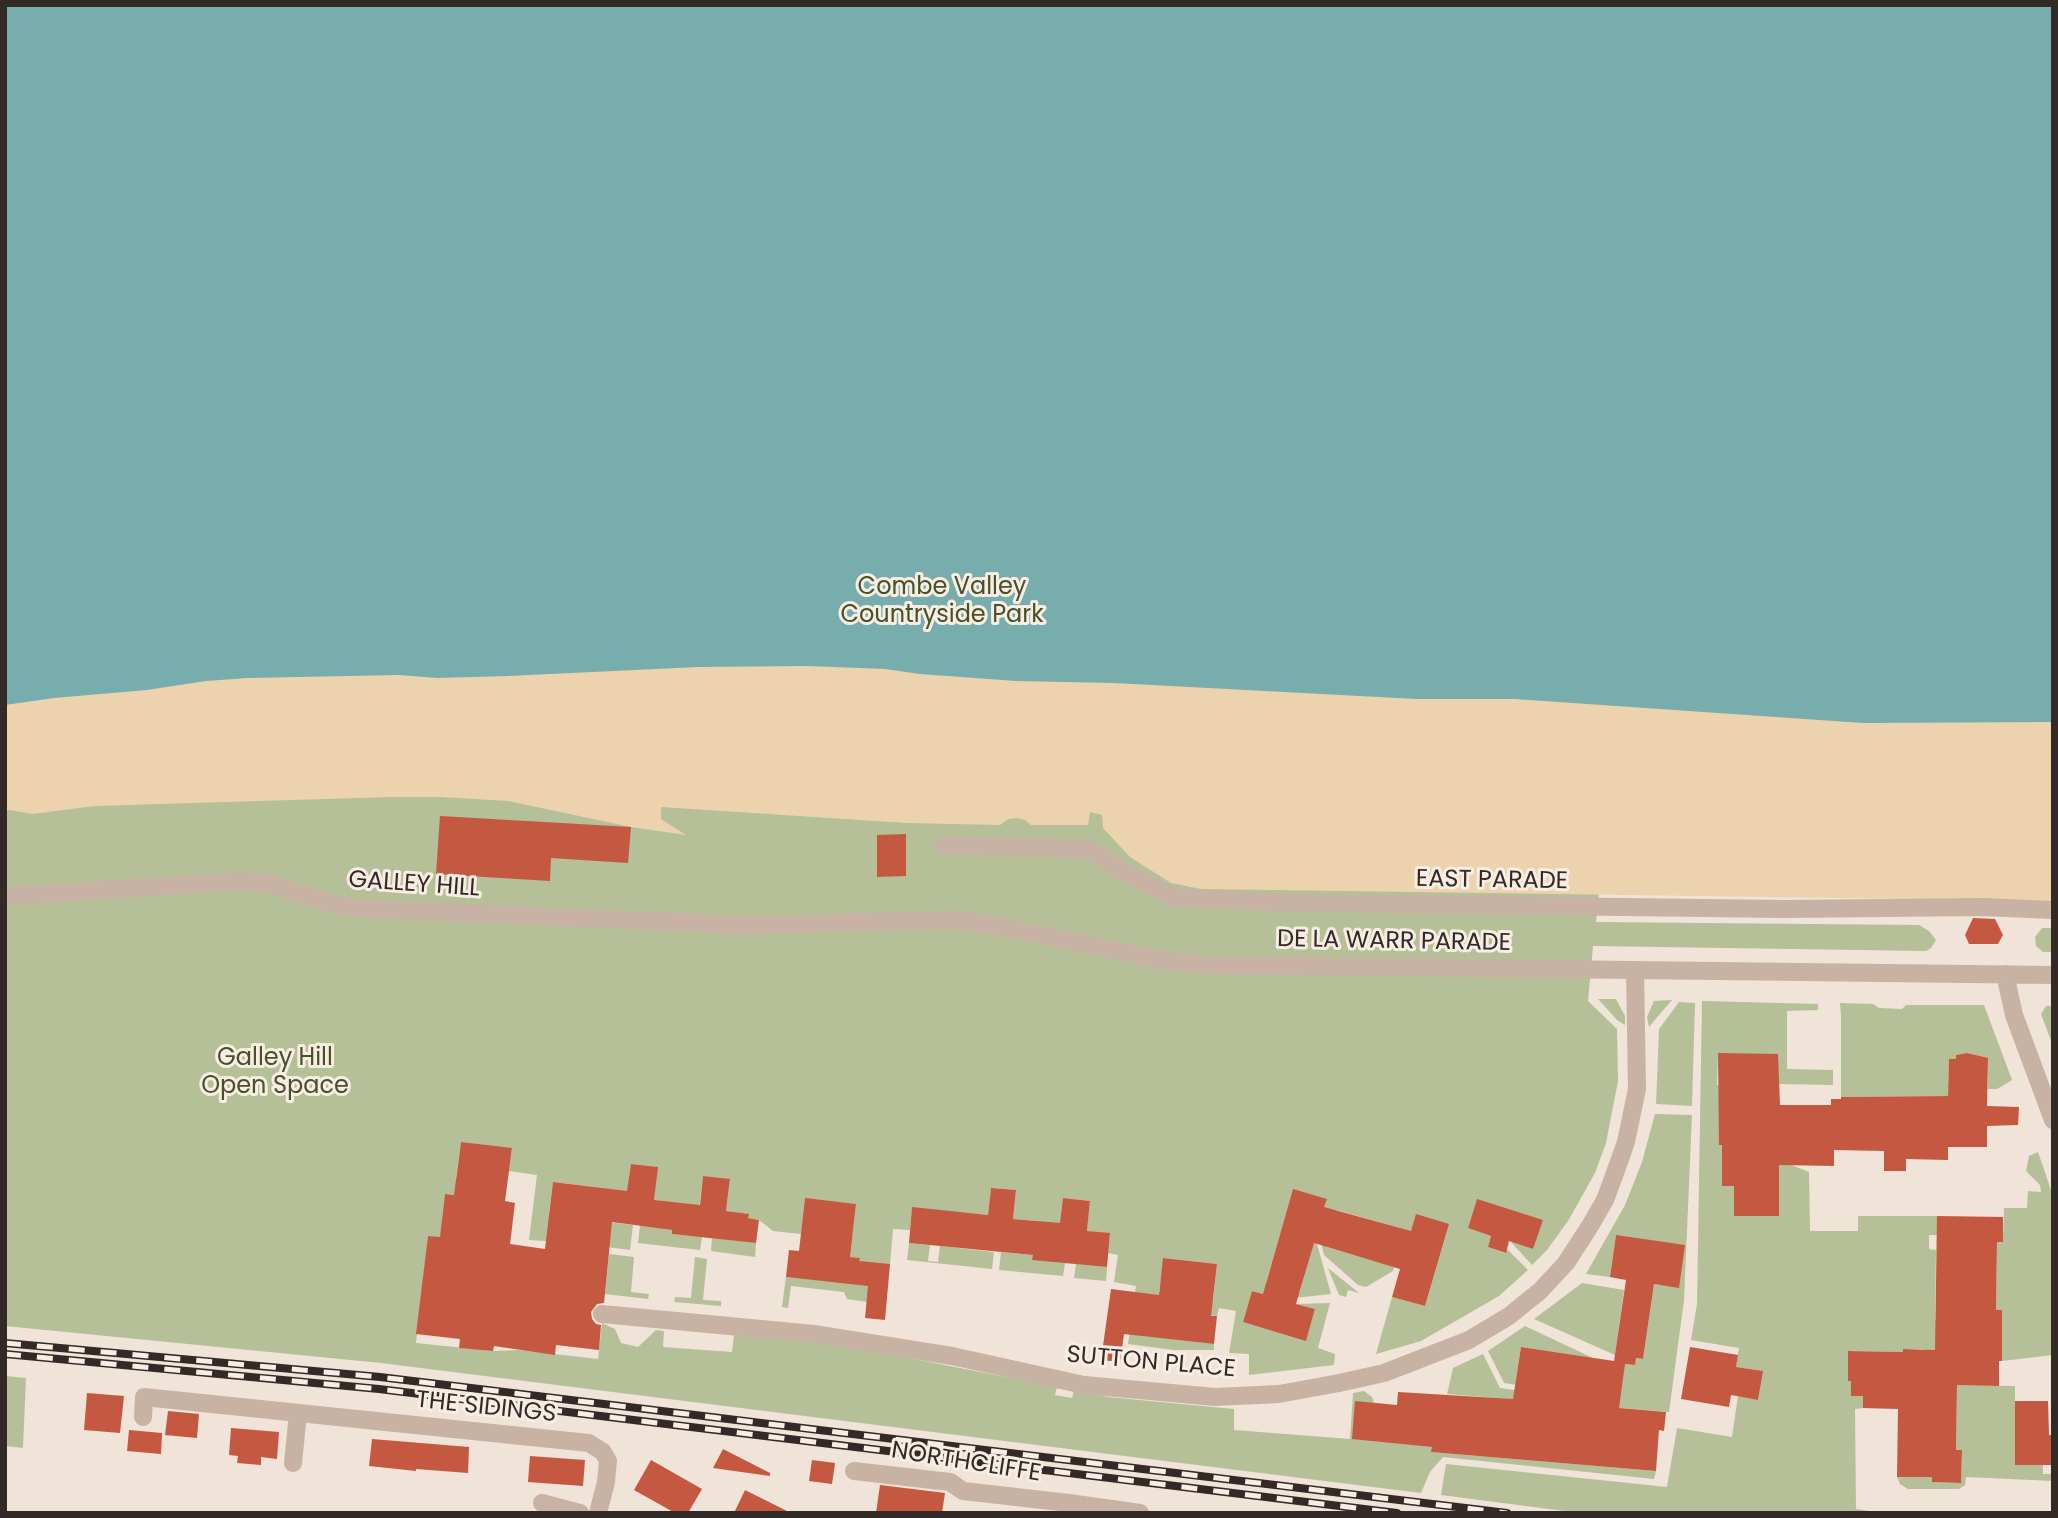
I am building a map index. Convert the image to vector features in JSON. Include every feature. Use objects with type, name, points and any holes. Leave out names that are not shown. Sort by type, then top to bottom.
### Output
[{"type":"street","name":"EAST PARADE","points":[[944,845],[1089,849],[1124,872],[1174,898],[1296,903],[1758,909],[1983,907],[2053,910]]},
{"type":"street","name":"GALLEY HILL","points":[[5,896],[243,881],[269,884],[353,908],[739,925]]},
{"type":"street","name":"DE LA WARR PARADE","points":[[739,925],[961,920],[1166,961],[1209,965],[2053,975]]},
{"type":"street","name":"SUTTON PLACE","points":[[602,1314],[814,1334],[951,1356],[1084,1385],[1216,1397],[1279,1394],[1384,1373],[1469,1340],[1509,1316],[1540,1291],[1566,1264],[1590,1226],[1605,1200],[1626,1142],[1637,1089],[1634,970]]},
{"type":"street","points":[[2005,974],[2014,1015],[2053,1120]]},
{"type":"street","name":"THE SIDINGS","points":[[143,1418],[144,1397],[589,1443],[603,1452],[607,1461],[606,1482],[598,1513]]},
{"type":"street","points":[[293,1463],[298,1413]]},
{"type":"street","name":"NORTHCLIFFE","points":[[855,1471],[950,1482],[963,1491],[1068,1508],[1140,1513]]},
{"type":"street","points":[[542,1503],[580,1513]]},
{"type":"green space","name":"Combe Valley Countryside Park","points":[[5,153],[1617,713],[1596,922],[1919,925],[1929,931],[1936,940],[1926,951],[1593,946],[1588,1001],[1617,1029],[1618,1081],[1606,1143],[1595,1173],[1568,1221],[1547,1250],[1532,1265],[1510,1241],[1533,1249],[1542,1220],[1477,1200],[1468,1228],[1491,1236],[1488,1247],[1505,1253],[1507,1249],[1528,1270],[1499,1296],[1421,1341],[1376,1354],[1392,1297],[1425,1306],[1449,1224],[1406,1248],[1400,1228],[1337,1210],[1319,1223],[1326,1199],[1293,1190],[1266,1283],[1277,1298],[1252,1291],[1243,1322],[1306,1340],[1315,1309],[1297,1304],[1330,1303],[1318,1348],[1335,1354],[1334,1365],[1249,1375],[1249,1354],[1229,1353],[1236,1311],[1219,1308],[1217,1316],[1194,1314],[1213,1300],[1217,1264],[1164,1258],[1159,1292],[1188,1296],[1143,1336],[1214,1344],[1214,1350],[1174,1350],[1128,1344],[1136,1286],[1114,1282],[1118,1255],[1108,1253],[1110,1234],[1087,1231],[1090,1201],[1063,1198],[1060,1228],[1038,1221],[1013,1219],[1016,1190],[991,1188],[988,1215],[912,1208],[910,1230],[893,1229],[890,1264],[867,1302],[847,1299],[844,1292],[791,1286],[788,1308],[782,1307],[786,1277],[857,1284],[859,1258],[835,1255],[852,1239],[856,1204],[805,1199],[801,1234],[773,1231],[759,1220],[748,1218],[748,1214],[726,1211],[730,1180],[703,1176],[699,1208],[654,1200],[657,1167],[631,1164],[627,1196],[603,1188],[553,1182],[549,1215],[561,1242],[529,1240],[537,1175],[509,1171],[512,1149],[461,1142],[456,1177],[472,1197],[445,1194],[442,1220],[512,1229],[445,1238],[428,1236],[416,1343],[598,1359],[602,1323],[615,1329],[621,1343],[638,1347],[656,1330],[664,1331],[663,1347],[732,1352],[734,1335],[789,1339],[868,1350],[1057,1387],[1055,1395],[1072,1398],[1074,1390],[1108,1397],[1234,1409],[1234,1430],[1350,1439],[1353,1393],[1364,1391],[1372,1397],[1374,1403],[1370,1440],[1432,1447],[1432,1452],[1656,1471],[1654,1479],[1443,1457],[1430,1472],[1421,1493],[381,1363],[5,1326]]},
{"type":"green space","points":[[2042,928],[2053,928],[2053,952],[2043,952],[2036,946],[2035,937]]},
{"type":"green space","points":[[1598,999],[1616,999],[1625,1016],[1625,1025],[1617,1020]]},
{"type":"green space","points":[[1672,1000],[1649,1027],[1647,1017],[1654,1001]]},
{"type":"green space","points":[[1702,1001],[1818,1004],[1818,1010],[1787,1011],[1787,1069],[1833,1070],[1833,1085],[1779,1084],[1777,1054],[1718,1054],[1717,1085],[1723,1085],[1722,1145],[1744,1186],[1745,1205],[1734,1205],[1734,1216],[1779,1216],[1779,1183],[1773,1158],[1809,1172],[1810,1231],[1858,1231],[1858,1216],[1937,1216],[1937,1235],[1929,1235],[1929,1249],[1936,1250],[1935,1320],[1943,1321],[1950,1357],[1923,1349],[1903,1349],[1903,1352],[1848,1351],[1851,1396],[1863,1396],[1863,1408],[1855,1409],[1856,1509],[1883,1513],[1580,1513],[1441,1495],[1446,1464],[1667,1487],[1677,1428],[1732,1437],[1738,1396],[1758,1400],[1762,1371],[1736,1367],[1739,1348],[1691,1340],[1697,1304]]},
{"type":"green space","points":[[1679,1002],[1695,1003],[1692,1106],[1656,1104],[1659,1029]]},
{"type":"green space","points":[[1840,1003],[1873,1004],[1879,1008],[1902,1009],[1906,1005],[1984,1005],[2012,1080],[1997,1089],[1988,1089],[1988,1060],[1978,1059],[1978,1056],[1967,1053],[1956,1055],[1956,1059],[1949,1059],[1948,1096],[1841,1097]]},
{"type":"green space","points":[[2046,1006],[2053,1006],[2053,1046],[2041,1014]]},
{"type":"green space","points":[[1655,1114],[1692,1115],[1684,1300],[1669,1412],[1447,1394],[1453,1368],[1483,1354],[1500,1388],[1555,1396],[1625,1364],[1634,1365],[1636,1358],[1643,1359],[1654,1284],[1679,1287],[1616,1235],[1610,1277],[1586,1274],[1625,1205],[1642,1162]]},
{"type":"green space","points":[[2038,1152],[2053,1196],[2053,1355],[2002,1361],[2002,1311],[1996,1310],[1997,1242],[2003,1241],[2004,1208],[2027,1208],[2028,1191],[2041,1192],[2040,1185],[2026,1171],[2029,1156]]},
{"type":"green space","points":[[579,1218],[633,1225],[630,1250],[576,1243]]},
{"type":"green space","points":[[640,1225],[672,1230],[672,1234],[702,1237],[700,1250],[638,1243]]},
{"type":"green space","points":[[1315,1237],[1331,1294],[1294,1298],[1300,1292]]},
{"type":"green space","points":[[712,1238],[756,1243],[755,1257],[711,1251]]},
{"type":"green space","points":[[1320,1238],[1326,1247],[1389,1265],[1396,1261],[1393,1271],[1366,1287],[1358,1285],[1324,1255]]},
{"type":"green space","points":[[909,1243],[930,1245],[928,1261],[938,1262],[940,1246],[994,1252],[992,1269],[907,1260]]},
{"type":"green space","points":[[1001,1252],[1033,1255],[1033,1259],[1065,1263],[1063,1276],[999,1270]]},
{"type":"green space","points":[[609,1254],[634,1257],[631,1292],[649,1294],[648,1299],[605,1294]]},
{"type":"green space","points":[[695,1257],[707,1259],[703,1300],[721,1301],[721,1306],[674,1302],[675,1297],[691,1298]]},
{"type":"green space","points":[[1076,1264],[1107,1267],[1106,1281],[1074,1278]]},
{"type":"green space","points":[[1328,1268],[1359,1293],[1348,1290],[1346,1297],[1339,1295]]},
{"type":"green space","points":[[1582,1283],[1624,1290],[1615,1355],[1534,1319]]},
{"type":"green space","points":[[1525,1326],[1593,1358],[1521,1347],[1516,1380],[1538,1388],[1504,1383],[1488,1351]]},
{"type":"green space","points":[[5,1376],[26,1378],[23,1448],[5,1446]]},
{"type":"green space","points":[[1957,1385],[2015,1386],[2015,1464],[2043,1465],[2043,1474],[2053,1474],[2053,1481],[1966,1477],[1965,1485],[1959,1489],[1908,1489],[1900,1484],[1897,1477],[1932,1477],[1932,1482],[1961,1483],[1962,1450],[1956,1450]]},
{"type":"sand","points":[[2053,148],[2053,901],[1201,889],[1171,883],[1130,857],[1103,828],[1102,815],[1090,812],[1088,825],[1031,825],[1017,818],[1008,819],[1000,825],[906,823],[661,807],[661,819],[686,835],[631,827],[508,801],[440,797],[95,806],[32,814],[5,811],[5,349]]},
{"type":"water","points":[[5,5],[2053,5],[2053,722],[1863,723],[1515,699],[1416,699],[1114,683],[1016,681],[885,669],[807,666],[698,667],[437,678],[399,675],[248,678],[5,705]]},
{"type":"building","points":[[440,816],[631,827],[628,863],[551,858],[550,881],[436,874]]},
{"type":"building","points":[[906,834],[906,876],[877,877],[877,835]]},
{"type":"building","points":[[1973,918],[1995,919],[2003,935],[1998,944],[1969,944],[1965,935]]},
{"type":"building","points":[[1718,1053],[1778,1054],[1780,1105],[1831,1105],[1831,1099],[1841,1097],[1948,1096],[1949,1059],[1956,1059],[1956,1055],[1967,1053],[1988,1058],[1987,1106],[2019,1107],[2018,1125],[1987,1126],[1987,1147],[1948,1147],[1948,1160],[1906,1159],[1906,1171],[1884,1171],[1884,1151],[1834,1150],[1834,1166],[1779,1165],[1779,1216],[1734,1216],[1734,1186],[1722,1186]]},
{"type":"building","points":[[461,1142],[512,1148],[505,1201],[515,1203],[510,1244],[545,1249],[553,1182],[627,1191],[631,1164],[658,1167],[654,1200],[700,1205],[703,1176],[730,1179],[726,1211],[749,1214],[748,1218],[759,1220],[756,1243],[672,1234],[672,1230],[612,1222],[604,1303],[597,1304],[591,1312],[592,1319],[601,1325],[599,1350],[556,1345],[555,1355],[494,1346],[493,1351],[459,1348],[460,1339],[416,1334],[428,1236],[440,1237],[445,1194],[454,1195]]},
{"type":"building","points":[[991,1188],[1016,1190],[1013,1219],[1060,1223],[1063,1198],[1090,1201],[1087,1231],[1110,1233],[1107,1267],[1032,1260],[1033,1255],[909,1243],[912,1207],[988,1215]]},
{"type":"building","points":[[1293,1189],[1327,1199],[1324,1207],[1411,1231],[1416,1214],[1449,1224],[1425,1306],[1392,1297],[1400,1269],[1314,1243],[1296,1304],[1315,1309],[1306,1341],[1243,1322],[1252,1291],[1263,1294]]},
{"type":"building","points":[[805,1198],[856,1204],[850,1257],[860,1258],[859,1261],[890,1264],[885,1320],[865,1318],[868,1286],[786,1277],[789,1250],[799,1251]]},
{"type":"building","points":[[1477,1199],[1543,1220],[1533,1249],[1509,1241],[1506,1253],[1488,1247],[1491,1236],[1468,1228]]},
{"type":"building","points":[[1937,1216],[2003,1217],[2003,1242],[1997,1242],[1996,1310],[2002,1310],[1999,1386],[1957,1385],[1956,1450],[1962,1450],[1961,1483],[1932,1482],[1932,1477],[1897,1477],[1898,1409],[1863,1408],[1863,1396],[1851,1396],[1851,1381],[1848,1381],[1848,1351],[1935,1350]]},
{"type":"building","points":[[1616,1235],[1685,1245],[1679,1288],[1654,1284],[1643,1359],[1636,1358],[1635,1365],[1625,1364],[1619,1408],[1666,1412],[1664,1431],[1659,1430],[1656,1471],[1431,1452],[1432,1447],[1352,1439],[1355,1401],[1397,1405],[1398,1392],[1513,1399],[1521,1347],[1614,1361],[1626,1280],[1610,1277]]},
{"type":"building","points":[[1163,1258],[1217,1264],[1211,1316],[1217,1316],[1214,1344],[1124,1334],[1120,1362],[1101,1360],[1111,1289],[1159,1295]]},
{"type":"building","points":[[1690,1347],[1738,1355],[1736,1367],[1763,1371],[1758,1400],[1731,1395],[1729,1407],[1681,1399]]},
{"type":"building","points":[[87,1393],[124,1396],[120,1433],[84,1430]]},
{"type":"building","points":[[2015,1401],[2048,1401],[2049,1435],[2053,1435],[2053,1465],[2015,1465]]},
{"type":"building","points":[[168,1411],[199,1414],[197,1438],[165,1435]]},
{"type":"building","points":[[231,1428],[279,1432],[277,1459],[261,1457],[261,1465],[237,1463],[238,1456],[229,1455]]},
{"type":"building","points":[[129,1430],[162,1433],[161,1454],[127,1451]]},
{"type":"building","points":[[372,1439],[469,1447],[468,1473],[369,1466]]},
{"type":"building","points":[[723,1449],[770,1473],[770,1476],[713,1468]]},
{"type":"building","points":[[530,1456],[585,1460],[583,1486],[528,1482]]},
{"type":"building","points":[[651,1460],[702,1489],[688,1513],[675,1513],[634,1490]]},
{"type":"building","points":[[812,1460],[835,1463],[832,1484],[809,1481]]},
{"type":"building","points":[[880,1485],[945,1493],[942,1513],[876,1513]]},
{"type":"building","points":[[745,1490],[791,1513],[734,1513]]},
{"type":"railway","points":[[5,1343],[380,1377],[1507,1513]]},
{"type":"railway","points":[[5,1354],[379,1389],[1397,1513]]},
{"type":"park label","name":"Galley Hill Open Space","points":[[275,1073]]}]
